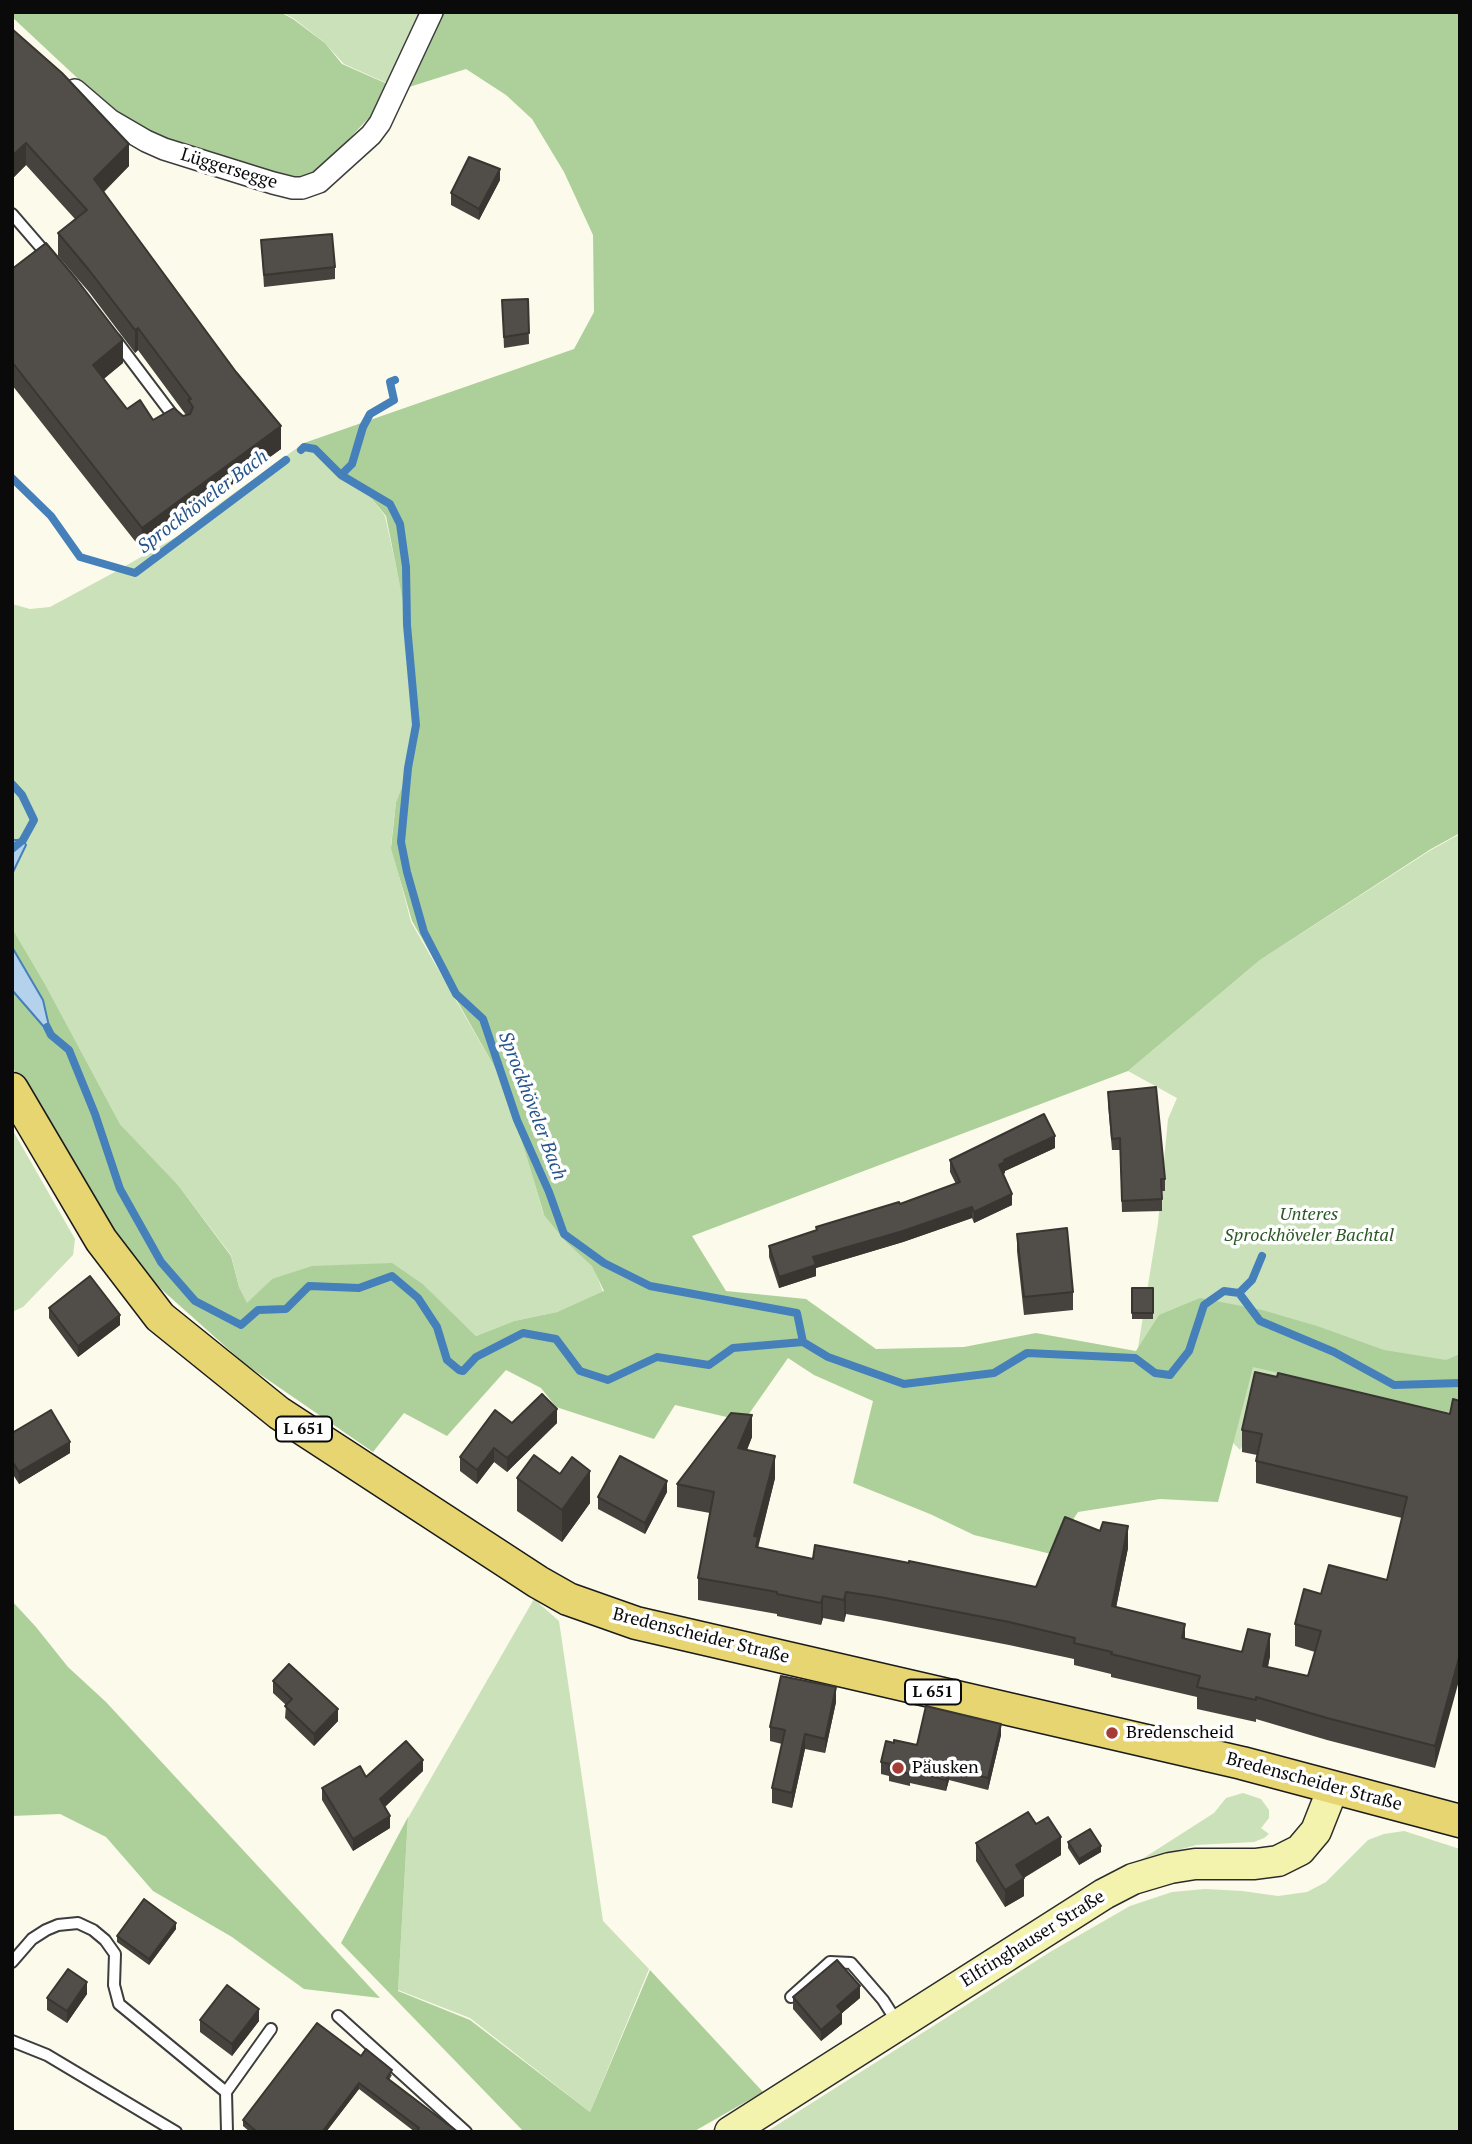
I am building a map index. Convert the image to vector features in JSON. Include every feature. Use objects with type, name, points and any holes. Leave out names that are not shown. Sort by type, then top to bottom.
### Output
[{"type":"main road","name":"Bredenscheider Straße","points":[[12,1089],[102,1240],[160,1317],[279,1413],[568,1599],[636,1623],[1242,1763],[1460,1821]]},
{"type":"main road","name":"Elfringhauser Straße","points":[[730,2132],[1104,1894],[1133,1879],[1195,1864],[1255,1864],[1278,1861],[1300,1850],[1316,1831],[1333,1788]]},
{"type":"street","name":"Lüggersegge","points":[[63,79],[110,120],[146,141],[274,183],[302,188],[319,182],[375,129],[387,111],[432,12]]},
{"type":"lane","points":[[12,214],[57,266]]},
{"type":"lane","points":[[107,328],[185,431]]},
{"type":"lane","points":[[12,1962],[32,1939],[58,1925],[78,1923],[93,1930],[115,1954],[114,1984],[119,2004],[226,2092]]},
{"type":"lane","points":[[791,1997],[830,1962],[851,1963],[883,2000],[898,2025]]},
{"type":"lane","points":[[338,2016],[466,2132]]},
{"type":"lane","points":[[227,2132],[226,2092],[271,2029]]},
{"type":"lane","points":[[12,2041],[47,2055],[176,2132]]},
{"type":"green space","points":[[12,12],[280,12],[325,43],[342,64],[392,86],[378,108],[331,158],[305,178],[250,167],[164,140],[103,102],[12,17]]},
{"type":"green space","points":[[281,12],[425,12],[391,85],[344,64],[324,42]]},
{"type":"green space","points":[[439,12],[1460,12],[1460,833],[1260,960],[1128,1071],[692,1236],[726,1291],[806,1299],[876,1349],[964,1347],[1036,1333],[1136,1351],[1159,1315],[1200,1298],[1262,1310],[1384,1350],[1446,1360],[1460,1354],[1460,1415],[1253,1367],[1218,1502],[1160,1499],[1078,1512],[1051,1554],[974,1535],[853,1483],[873,1401],[814,1375],[788,1358],[744,1421],[675,1405],[654,1439],[556,1407],[541,1388],[506,1370],[447,1436],[404,1413],[373,1452],[245,1364],[142,1272],[42,1119],[12,1066],[12,928],[120,1124],[178,1185],[231,1256],[239,1287],[247,1303],[272,1279],[312,1266],[392,1263],[424,1285],[476,1336],[514,1321],[557,1312],[604,1291],[592,1266],[567,1243],[544,1215],[499,1075],[412,921],[391,848],[396,802],[411,763],[417,736],[416,684],[386,516],[372,499],[304,443],[574,349],[594,312],[593,235],[564,172],[532,119],[506,95],[466,69],[406,88]]},
{"type":"green space","points":[[304,443],[372,499],[385,516],[403,598],[416,684],[417,736],[411,763],[396,802],[391,845],[411,922],[499,1075],[526,1152],[543,1213],[568,1244],[593,1266],[603,1292],[557,1312],[514,1321],[476,1336],[424,1285],[272,1279],[247,1304],[239,1287],[231,1255],[178,1185],[120,1124],[12,928],[12,604],[30,609],[50,607],[113,573],[178,536]]},
{"type":"green space","name":"Unteres Sprockhöveler Bachtal","points":[[1460,834],[1460,1403],[1453,1402],[1436,1428],[1277,1385],[1240,1450],[1196,1404],[1137,1354],[1158,1223],[1168,1119],[1177,1098],[1128,1071],[1260,960]]},
{"type":"green space","points":[[12,1129],[75,1239],[73,1255],[23,1307],[12,1312]]},
{"type":"green space","points":[[534,1599],[559,1621],[603,1921],[649,1969],[590,2112],[470,2018],[398,1990],[408,1818]]},
{"type":"green space","points":[[12,1601],[68,1667],[106,1702],[380,1998],[304,1989],[232,1937],[153,1891],[106,1837],[60,1814],[12,1816]]},
{"type":"green space","points":[[1243,1793],[1261,1799],[1269,1810],[1269,1818],[1261,1828],[1269,1834],[1264,1838],[1254,1842],[1196,1845],[1139,1861],[1214,1813],[1226,1798]]},
{"type":"green space","points":[[408,1817],[398,1991],[470,2020],[590,2112],[650,1970],[763,2092],[693,2132],[524,2132],[341,1943]]},
{"type":"green space","points":[[1404,1831],[1460,1849],[1460,2132],[766,2132],[1050,1952],[1130,1906],[1172,1892],[1205,1889],[1278,1896],[1307,1892],[1326,1882],[1368,1840]]},
{"type":"water","points":[[12,840],[23,840],[26,845],[12,874]]},
{"type":"water","points":[[12,947],[43,1000],[51,1035],[12,990]]},
{"type":"building","points":[[12,29],[62,73],[129,144],[94,179],[236,372],[281,426],[142,528],[12,362],[12,269],[46,243],[123,340],[93,365],[127,409],[140,400],[153,420],[174,408],[183,416],[190,414],[193,407],[188,400],[191,399],[138,328],[135,330],[58,233],[87,210],[26,143],[12,156]]},
{"type":"building","points":[[469,157],[500,169],[479,209],[451,193]]},
{"type":"building","points":[[332,234],[335,267],[264,275],[261,240]]},
{"type":"building","points":[[528,299],[529,333],[504,337],[502,300]]},
{"type":"building","points":[[1156,1087],[1165,1179],[1161,1179],[1162,1199],[1122,1201],[1120,1138],[1112,1139],[1108,1092]]},
{"type":"building","points":[[1044,1114],[1055,1136],[1004,1160],[1005,1162],[999,1165],[1012,1194],[974,1212],[972,1207],[903,1231],[813,1257],[816,1265],[779,1277],[769,1246],[817,1230],[816,1227],[899,1202],[900,1204],[960,1182],[950,1160]]},
{"type":"building","points":[[1067,1228],[1073,1292],[1024,1297],[1017,1234]]},
{"type":"building","points":[[90,1276],[120,1315],[78,1346],[49,1308]]},
{"type":"building","points":[[1132,1288],[1153,1288],[1153,1313],[1132,1313]]},
{"type":"building","points":[[1255,1372],[1277,1377],[1278,1373],[1450,1414],[1453,1399],[1460,1401],[1460,1654],[1435,1746],[1256,1697],[1256,1700],[1197,1687],[1200,1676],[1111,1654],[1112,1652],[1074,1643],[1075,1638],[1009,1622],[846,1592],[844,1600],[823,1596],[821,1603],[698,1578],[714,1492],[677,1484],[731,1413],[752,1415],[738,1448],[775,1456],[754,1536],[758,1537],[756,1547],[813,1559],[815,1545],[1036,1587],[1065,1517],[1100,1531],[1103,1522],[1128,1526],[1112,1606],[1185,1624],[1182,1638],[1242,1652],[1248,1629],[1270,1634],[1263,1666],[1308,1676],[1321,1631],[1295,1624],[1304,1589],[1321,1594],[1329,1565],[1387,1580],[1407,1497],[1256,1461],[1262,1434],[1242,1430]]},
{"type":"building","points":[[542,1394],[557,1409],[507,1458],[494,1448],[477,1470],[460,1457],[495,1410],[512,1423]]},
{"type":"building","points":[[51,1410],[70,1442],[19,1472],[12,1461],[12,1433]]},
{"type":"building","points":[[534,1455],[560,1474],[572,1457],[590,1471],[562,1510],[517,1478]]},
{"type":"building","points":[[620,1456],[667,1481],[645,1523],[598,1497]]},
{"type":"building","points":[[289,1664],[338,1709],[314,1734],[285,1706],[292,1699],[273,1681]]},
{"type":"building","points":[[781,1676],[836,1687],[825,1739],[805,1734],[792,1793],[772,1788],[785,1730],[770,1727]]},
{"type":"building","points":[[926,1706],[1001,1724],[988,1778],[949,1768],[946,1780],[889,1769],[890,1764],[881,1762],[886,1741],[917,1745]]},
{"type":"building","points":[[406,1741],[423,1760],[380,1799],[390,1816],[353,1839],[322,1788],[360,1766],[366,1777]]},
{"type":"building","points":[[1028,1812],[1036,1824],[1048,1817],[1061,1837],[1016,1865],[1024,1878],[1005,1890],[976,1843]]},
{"type":"building","points":[[1090,1829],[1101,1846],[1079,1859],[1068,1842]]},
{"type":"building","points":[[144,1899],[176,1923],[149,1959],[117,1936]]},
{"type":"building","points":[[837,1960],[860,1986],[837,2006],[842,2012],[821,2030],[793,1997]]},
{"type":"building","points":[[68,1969],[87,1982],[67,2011],[47,1998]]},
{"type":"building","points":[[227,1985],[259,2009],[232,2044],[200,2020]]},
{"type":"building","points":[[317,2023],[361,2056],[366,2049],[392,2070],[387,2078],[458,2132],[416,2132],[419,2128],[359,2083],[322,2132],[257,2132],[243,2120]]},
{"type":"waterway","points":[[341,475],[352,464],[363,427],[370,414],[394,400],[390,382],[395,380]]},
{"type":"waterway","name":"Sprockhöveler Bach","points":[[301,450],[304,447],[315,449],[341,475],[390,504],[400,524],[406,567],[407,625],[416,725],[408,768],[401,842],[407,872],[424,932],[456,994],[483,1019],[517,1120],[549,1192],[564,1234],[604,1263],[650,1286],[797,1313],[803,1342]]},
{"type":"waterway","name":"Sprockhöveler Bach","points":[[12,478],[51,516],[80,557],[135,573],[286,460]]},
{"type":"waterway","name":"Sprockhöveler Bach","points":[[12,784],[22,795],[34,820],[23,840],[12,849]]},
{"type":"waterway","name":"Sprockhöveler Bach","points":[[47,1027],[51,1035],[69,1050],[95,1114],[120,1189],[161,1262],[195,1301],[241,1325],[258,1310],[286,1309],[309,1286],[359,1288],[392,1276],[418,1298],[437,1327],[447,1360],[463,1371],[476,1357],[523,1333],[556,1339],[580,1371],[608,1380],[657,1357],[709,1365],[733,1348],[803,1342],[828,1357],[904,1384],[994,1373],[1027,1353],[1135,1358],[1155,1373],[1170,1375],[1189,1351],[1204,1305],[1224,1291],[1239,1293],[1260,1321],[1334,1352],[1394,1385],[1460,1383]]},
{"type":"waterway","points":[[1239,1293],[1252,1280],[1262,1256]]},
{"type":"place","name":"Bredenscheid","points":[[1112,1733]]},
{"type":"place","name":"Päusken","points":[[898,1768]]}]
